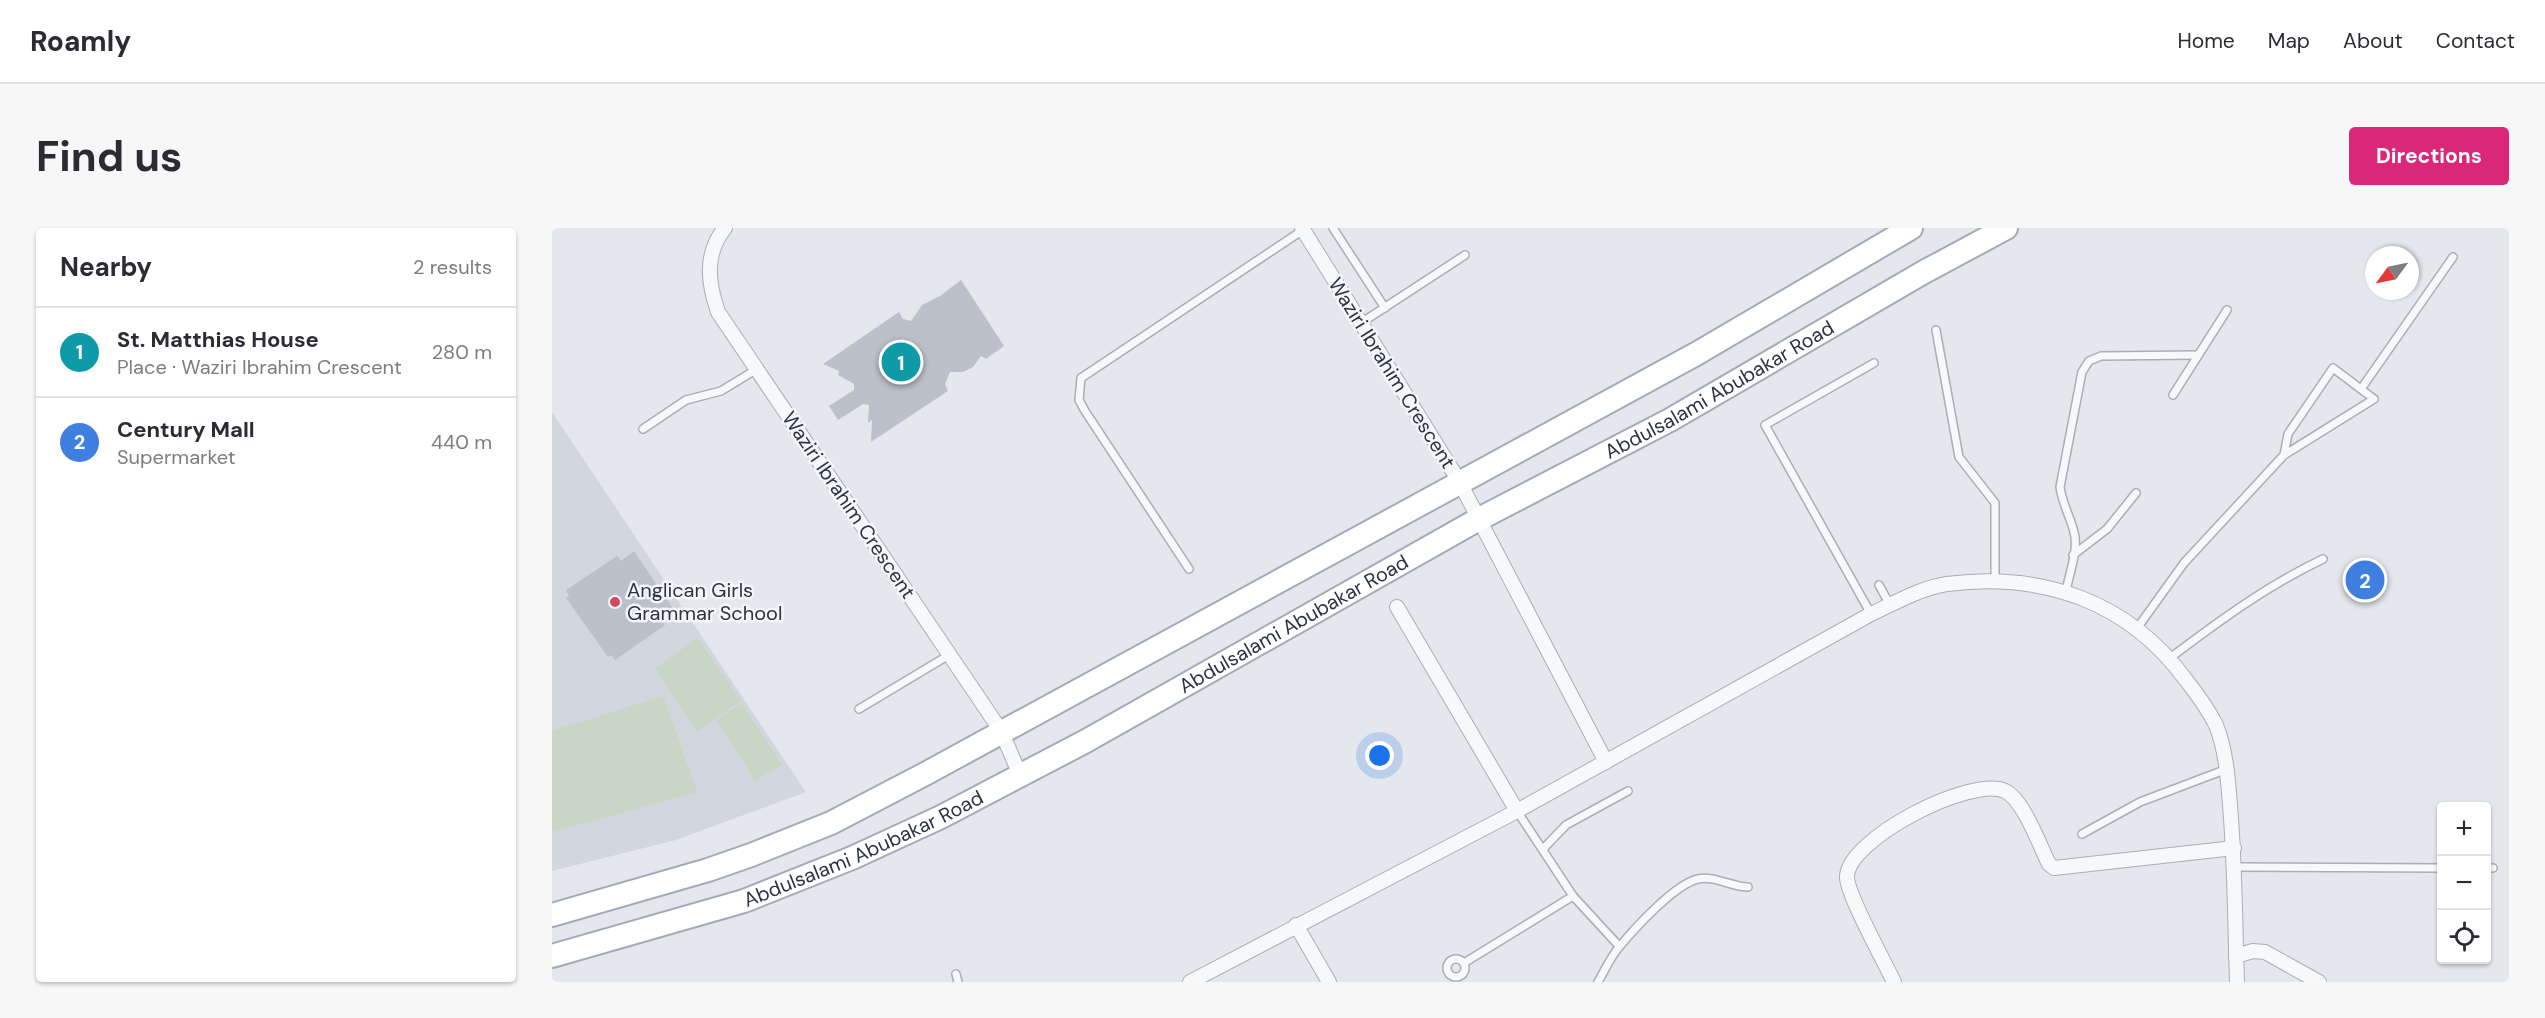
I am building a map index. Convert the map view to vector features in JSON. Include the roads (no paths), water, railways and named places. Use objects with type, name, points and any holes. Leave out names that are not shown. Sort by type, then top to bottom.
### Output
[{"type":"main road","name":"Abdulsalami Abubakar Road","points":[[552,915],[708,870],[811,831],[925,774],[1459,481],[1696,354],[1911,228]]},
{"type":"main road","name":"Abdulsalami Abubakar Road","points":[[552,956],[744,901],[852,858],[1021,777],[1479,519],[1670,420],[1924,272],[2006,228]]},
{"type":"street","name":"Waziri Ibrahim Crescent","points":[[725,228],[718,236],[709,265],[710,288],[718,312],[1001,731],[1021,777]]},
{"type":"street","name":"Waziri Ibrahim Crescent","points":[[1303,229],[1459,481],[1606,762]]},
{"type":"street","points":[[1190,982],[1517,811],[1871,614],[1923,591],[1946,584],[1995,582],[2042,586],[2066,592],[2138,627],[2170,658],[2201,700],[2216,726],[2227,769],[2234,848],[2237,982]]},
{"type":"street","points":[[1397,606],[1517,811]]},
{"type":"street","points":[[1894,982],[1849,887],[1848,867],[1862,848],[1933,804],[1974,790],[1993,787],[2006,791],[2020,806],[2049,864],[2054,868],[2234,848]]},
{"type":"street","points":[[1296,925],[1329,982]]},
{"type":"street","points":[[2236,956],[2253,951],[2265,952],[2319,982]]},
{"type":"lane","points":[[1333,228],[1385,308]]},
{"type":"lane","points":[[1189,569],[1085,411],[1079,400],[1081,378],[1303,229]]},
{"type":"lane","points":[[1361,323],[1465,255]]},
{"type":"lane","points":[[2361,389],[2453,257]]},
{"type":"lane","points":[[2173,395],[2227,310]]},
{"type":"lane","points":[[1936,330],[1959,457],[1995,503],[1995,582]]},
{"type":"lane","points":[[2066,592],[2073,555],[2074,533],[2062,500],[2060,487],[2086,366],[2089,361],[2101,356],[2198,355]]},
{"type":"lane","points":[[1871,614],[1765,425],[1874,363]]},
{"type":"lane","points":[[2138,627],[2184,563],[2284,455],[2374,399],[2333,368],[2288,434],[2284,455]]},
{"type":"lane","points":[[643,429],[686,400],[721,391],[757,369]]},
{"type":"lane","points":[[2073,555],[2107,529],[2136,492]]},
{"type":"lane","points":[[2170,658],[2236,608],[2293,573],[2323,558]]},
{"type":"lane","points":[[1879,585],[1890,605]]},
{"type":"lane","points":[[859,709],[950,655]]},
{"type":"lane","points":[[2082,834],[2140,802],[2227,769]]},
{"type":"lane","points":[[1544,848],[1566,825],[1628,791]]},
{"type":"lane","points":[[1517,811],[1544,848],[1573,896],[1620,946]]},
{"type":"lane","points":[[2234,867],[2437,868]]},
{"type":"lane","points":[[1598,982],[1620,946],[1671,895],[1689,882],[1700,878],[1734,887],[1748,887]]},
{"type":"lane","points":[[1464,963],[1573,896]]},
{"type":"lane","points":[[956,974],[958,982]]},
{"type":"place","name":"St. Matthias House","points":[[901,362]]},
{"type":"place","name":"Century Mall","points":[[2365,580]]},
{"type":"place","name":"Anglican Girls Grammar School","points":[[615,602]]}]
